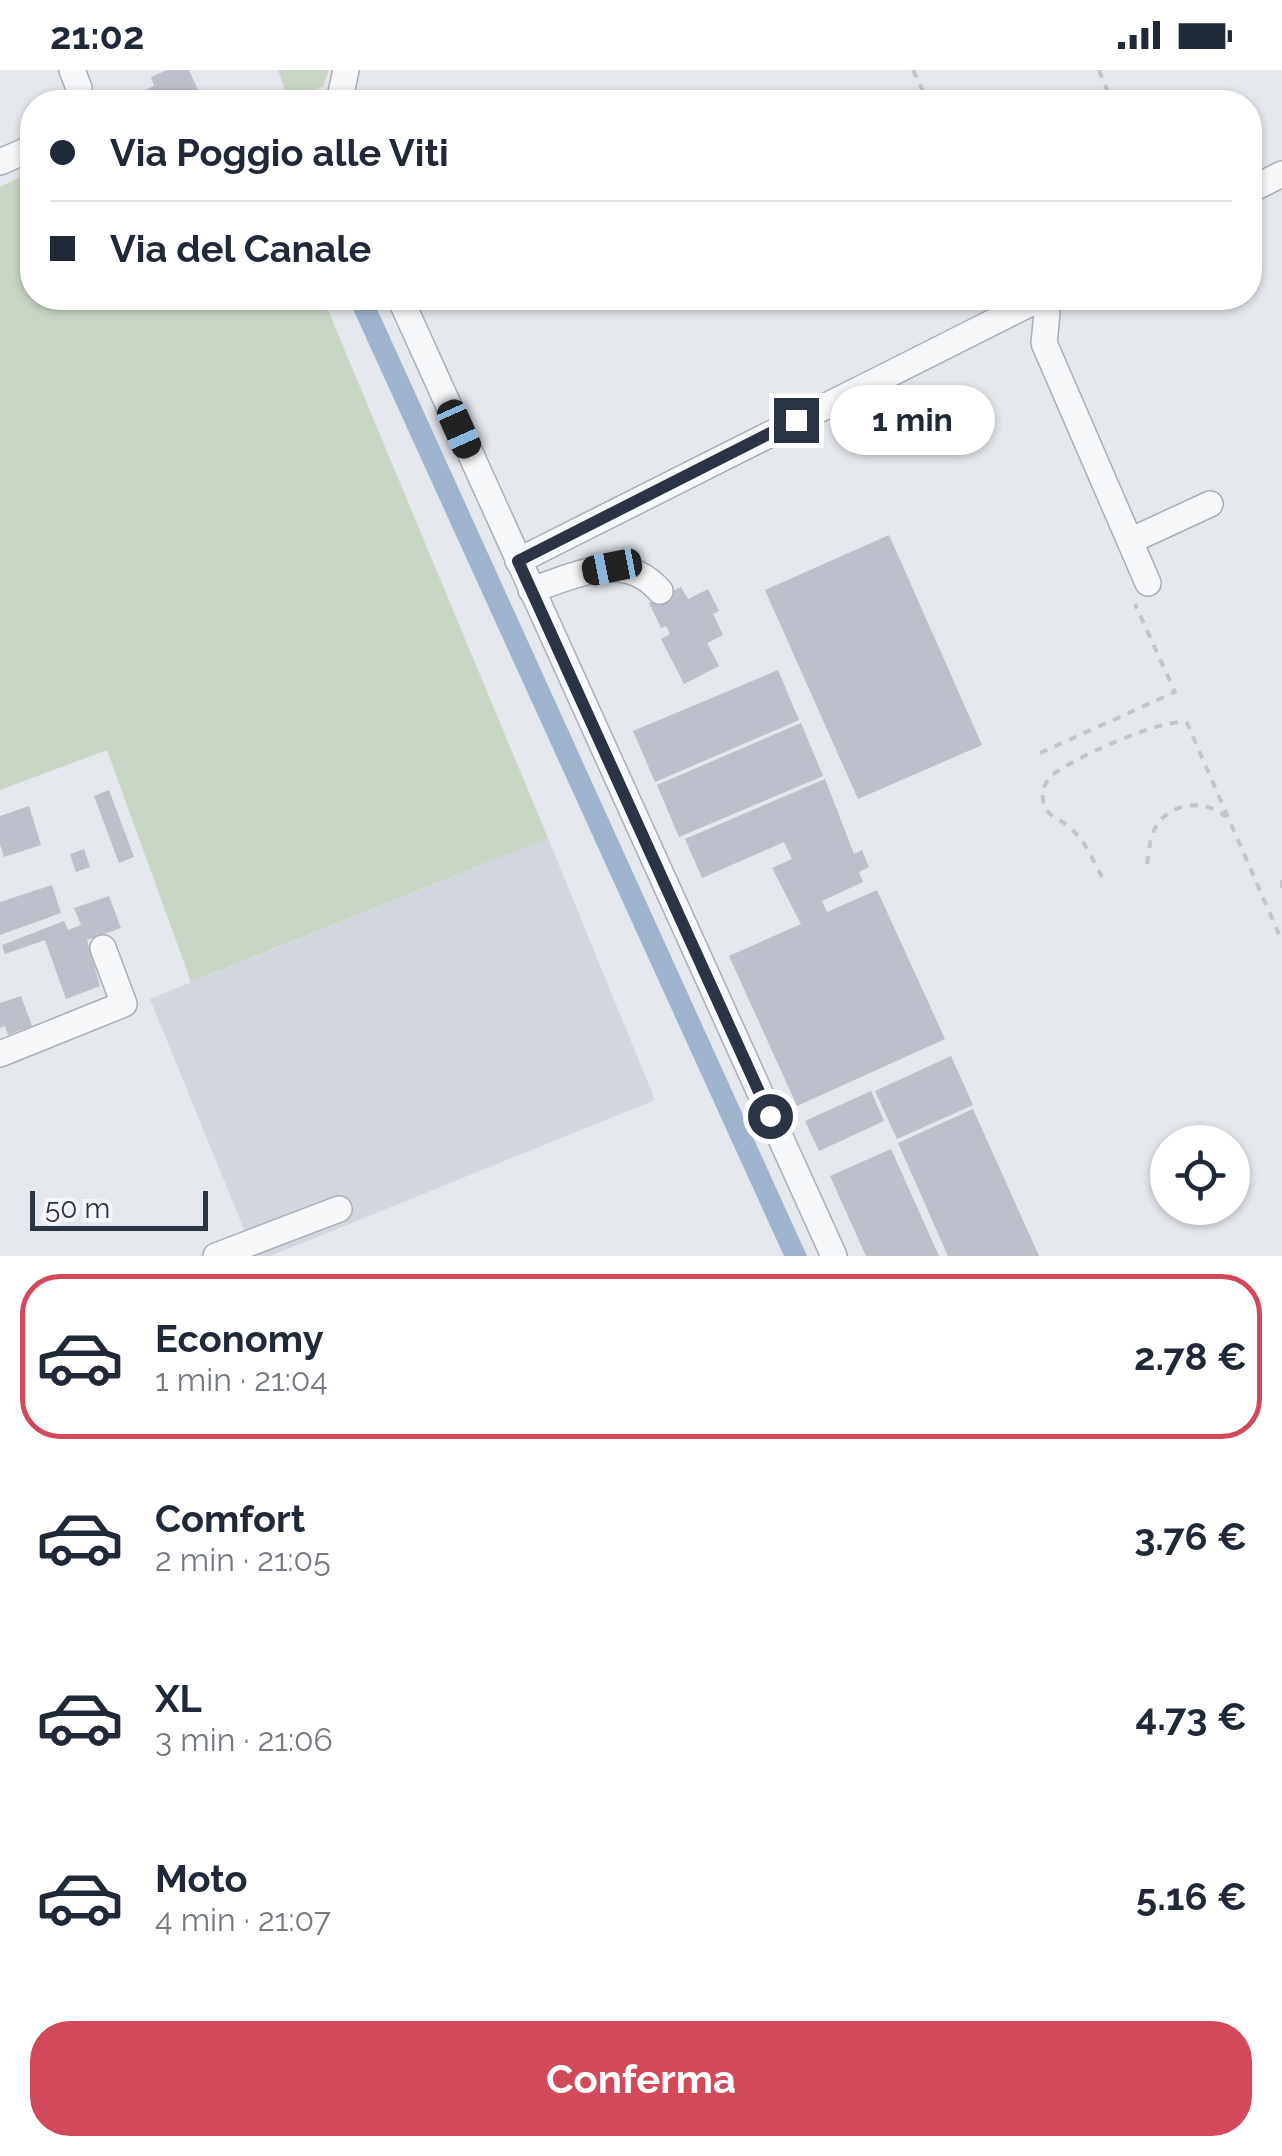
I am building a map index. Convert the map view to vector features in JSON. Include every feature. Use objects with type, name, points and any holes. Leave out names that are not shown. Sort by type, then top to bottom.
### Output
[{"type":"street","points":[[405,310],[834,1256]]},
{"type":"street","points":[[518,561],[1015,310]]},
{"type":"street","points":[[1045,310],[1044,343],[1130,540],[1141,592]]},
{"type":"street","points":[[1130,540],[1210,504]]},
{"type":"street","points":[[531,590],[612,567],[646,575],[660,590]]},
{"type":"street","points":[[0,1054],[70,1018],[124,1004],[103,948]]},
{"type":"street","points":[[216,1256],[338,1210]]},
{"type":"path","points":[[1040,753],[1174,692],[1141,592]]},
{"type":"path","points":[[1102,878],[1087,848],[1066,824],[1052,818],[1042,803],[1043,788],[1052,776],[1131,736],[1179,720],[1187,723],[1282,941]]},
{"type":"path","points":[[1147,864],[1153,831],[1164,815],[1180,807],[1198,805],[1217,810],[1229,820]]},
{"type":"path","points":[[1282,880],[1282,888]]},
{"type":"shaded area","points":[[548,838],[655,1100],[270,1256],[255,1256],[150,999]]},
{"type":"green space","points":[[278,70],[329,70],[323,86],[314,90],[285,90]]},
{"type":"green space","points":[[20,177],[20,310],[328,310],[548,838],[191,982],[107,750],[0,790],[0,187]]},
{"type":"water","points":[[353,310],[377,310],[807,1256],[784,1256]]},
{"type":"building","points":[[167,70],[189,70],[198,90],[145,90],[154,86],[151,77]]},
{"type":"building","points":[[889,535],[982,745],[858,799],[765,590]]},
{"type":"building","points":[[681,587],[688,599],[708,589],[719,611],[713,614],[723,635],[707,643],[719,666],[684,684],[661,639],[670,634],[666,626],[661,628],[649,603]]},
{"type":"building","points":[[778,670],[799,720],[655,782],[633,731]]},
{"type":"building","points":[[801,723],[823,776],[679,837],[657,785]]},
{"type":"building","points":[[825,779],[854,854],[862,850],[869,867],[859,872],[863,882],[822,901],[827,912],[877,890],[945,1039],[797,1106],[729,956],[801,924],[772,868],[792,859],[784,842],[702,878],[685,839]]},
{"type":"building","points":[[109,790],[134,857],[119,863],[94,796]]},
{"type":"building","points":[[29,806],[41,845],[4,857],[0,816]]},
{"type":"building","points":[[84,849],[90,867],[76,872],[70,854]]},
{"type":"building","points":[[52,885],[61,913],[0,935],[0,902]]},
{"type":"building","points":[[109,896],[121,928],[87,940],[100,986],[66,999],[45,940],[5,954],[2,945],[64,921],[68,930],[81,925],[74,908]]},
{"type":"building","points":[[21,996],[32,1026],[8,1035],[5,1026],[0,1028],[0,1003]]},
{"type":"building","points":[[951,1056],[973,1105],[897,1139],[875,1091]]},
{"type":"building","points":[[871,1091],[884,1121],[819,1151],[805,1121]]},
{"type":"building","points":[[973,1109],[1039,1256],[948,1256],[898,1143]]},
{"type":"building","points":[[891,1149],[939,1256],[866,1256],[830,1176]]},
{"type":"route","points":[[770,1116],[518,561],[796,420]]}]
